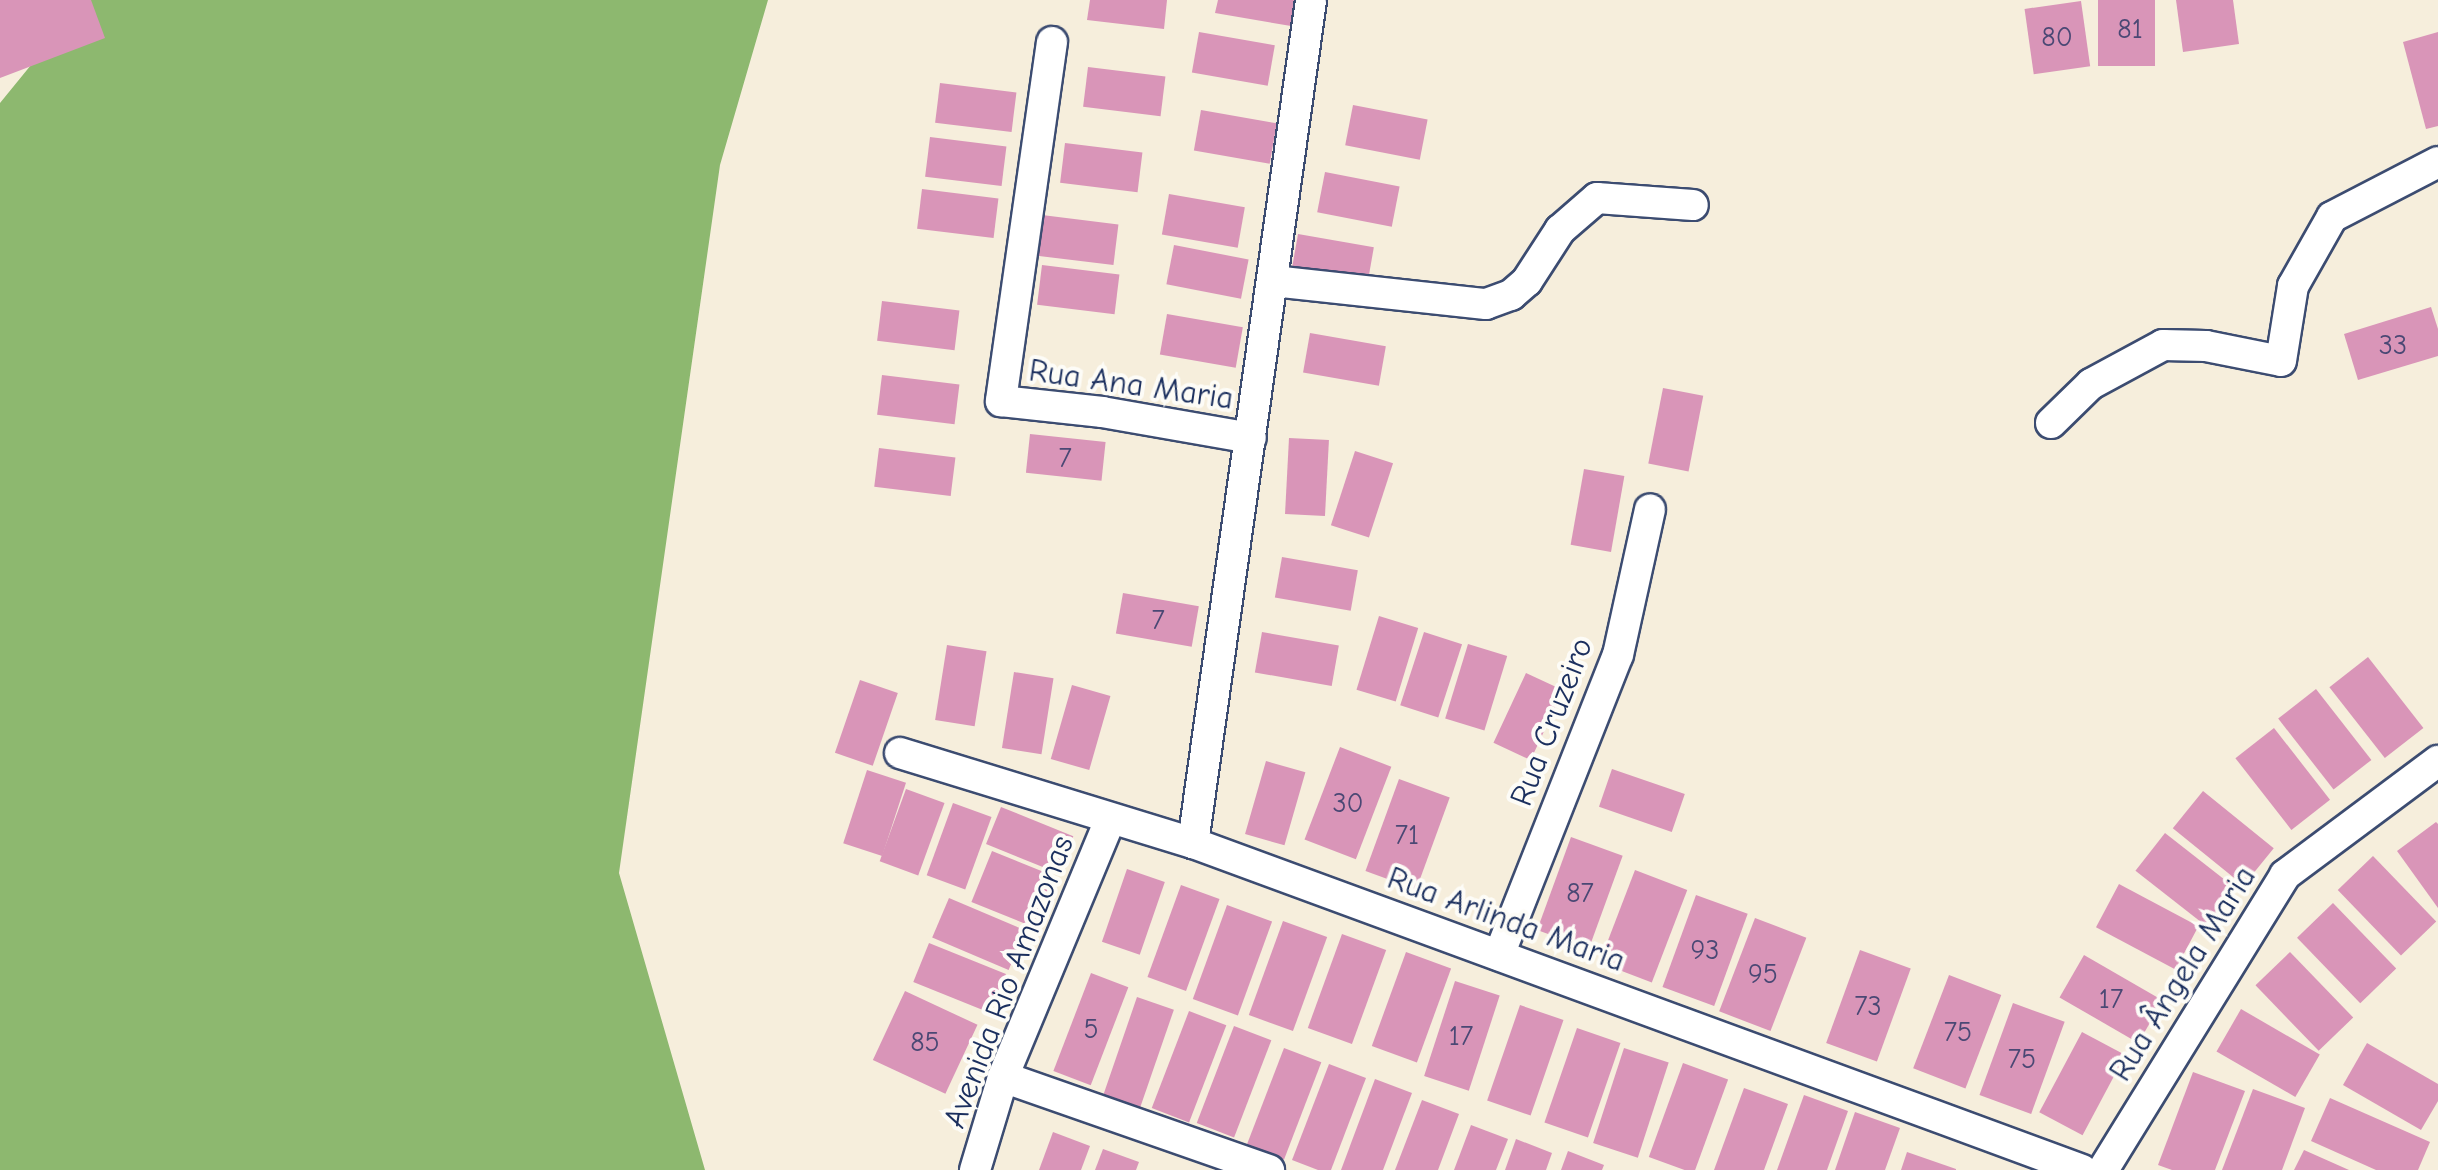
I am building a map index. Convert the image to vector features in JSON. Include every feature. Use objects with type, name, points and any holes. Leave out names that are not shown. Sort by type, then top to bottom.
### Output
[{"type":"street","points":[[1193,843],[1311,0]]},
{"type":"street","name":"Rua Ana Maria","points":[[1052,42],[1001,401],[1102,412],[1251,438]]},
{"type":"street","points":[[2051,423],[2091,384],[2164,345],[2206,346],[2280,361],[2293,286],[2332,218],[2438,162]]},
{"type":"street","points":[[1273,282],[1486,304],[1510,295],[1527,282],[1560,230],[1596,198],[1693,205]]},
{"type":"street","name":"Rua Cruzeiro","points":[[1498,954],[1618,655],[1650,509]]},
{"type":"street","name":"Rua Arlinda Maria","points":[[900,753],[1193,843],[2082,1170]]},
{"type":"street","name":"Rua Ângela Maria","points":[[2102,1170],[2285,875],[2438,761]]},
{"type":"street","name":"Avenida Rio Amazonas","points":[[975,1170],[1003,1077],[1110,820]]},
{"type":"street","points":[[1003,1077],[1269,1170]]},
{"type":"green space","points":[[84,0],[768,0],[720,165],[619,873],[705,1170],[0,1170],[0,103]]},
{"type":"building","points":[[0,0],[91,0],[105,38],[0,78]]},
{"type":"building","points":[[1090,0],[1167,0],[1164,29],[1087,20]]},
{"type":"building","points":[[1218,0],[1297,0],[1291,26],[1215,13]]},
{"type":"building","points":[[2098,0],[2155,0],[2155,66],[2098,66]]},
{"type":"building","points":[[2176,0],[2233,0],[2239,44],[2183,52]]},
{"type":"building","points":[[2081,1],[2090,66],[2034,74],[2025,9]]},
{"type":"building","points":[[1199,32],[1275,45],[1268,86],[1192,72]]},
{"type":"building","points":[[2438,32],[2438,126],[2426,129],[2403,42]]},
{"type":"building","points":[[1088,67],[1165,77],[1161,116],[1083,107]]},
{"type":"building","points":[[940,83],[1016,92],[1012,132],[935,123]]},
{"type":"building","points":[[1353,105],[1428,120],[1420,160],[1345,145]]},
{"type":"building","points":[[1201,110],[1277,123],[1270,164],[1194,150]]},
{"type":"building","points":[[930,137],[1006,146],[1002,186],[925,177]]},
{"type":"building","points":[[1065,143],[1142,153],[1138,192],[1060,183]]},
{"type":"building","points":[[1325,172],[1400,187],[1392,227],[1317,212]]},
{"type":"building","points":[[922,189],[998,198],[994,238],[917,229]]},
{"type":"building","points":[[1169,194],[1245,207],[1238,248],[1162,234]]},
{"type":"building","points":[[1042,215],[1118,224],[1113,265],[1037,256]]},
{"type":"building","points":[[1298,234],[1374,247],[1367,288],[1291,274]]},
{"type":"building","points":[[1174,245],[1249,260],[1241,299],[1166,284]]},
{"type":"building","points":[[1042,265],[1119,275],[1115,314],[1037,305]]},
{"type":"building","points":[[882,301],[959,311],[955,350],[877,341]]},
{"type":"building","points":[[2431,307],[2438,329],[2438,356],[2358,380],[2344,334]]},
{"type":"building","points":[[1167,314],[1243,327],[1236,368],[1160,354]]},
{"type":"building","points":[[1310,333],[1386,346],[1379,386],[1303,372]]},
{"type":"building","points":[[882,375],[959,385],[955,424],[877,415]]},
{"type":"building","points":[[1663,388],[1703,396],[1689,471],[1648,464]]},
{"type":"building","points":[[1030,434],[1106,442],[1102,481],[1026,473]]},
{"type":"building","points":[[1289,438],[1329,440],[1325,516],[1285,514]]},
{"type":"building","points":[[879,448],[955,457],[951,496],[874,487]]},
{"type":"building","points":[[1355,451],[1393,463],[1369,538],[1331,525]]},
{"type":"building","points":[[1584,469],[1624,476],[1611,552],[1571,545]]},
{"type":"building","points":[[1282,557],[1358,570],[1351,611],[1275,597]]},
{"type":"building","points":[[1123,593],[1199,606],[1192,647],[1116,633]]},
{"type":"building","points":[[1379,616],[1418,628],[1396,702],[1356,690]]},
{"type":"building","points":[[1262,632],[1339,646],[1332,686],[1255,672]]},
{"type":"building","points":[[1424,632],[1462,644],[1438,718],[1400,705]]},
{"type":"building","points":[[1468,644],[1507,656],[1484,731],[1445,719]]},
{"type":"building","points":[[947,645],[987,651],[975,726],[935,720]]},
{"type":"building","points":[[2368,657],[2423,728],[2385,758],[2329,687]]},
{"type":"building","points":[[1014,672],[1054,678],[1041,754],[1002,748]]},
{"type":"building","points":[[1526,673],[1563,690],[1531,760],[1493,743]]},
{"type":"building","points":[[860,680],[898,693],[873,766],[835,753]]},
{"type":"building","points":[[1072,685],[1110,696],[1089,770],[1051,759]]},
{"type":"building","points":[[2316,689],[2371,760],[2334,789],[2278,719]]},
{"type":"building","points":[[2274,728],[2330,800],[2291,830],[2235,758]]},
{"type":"building","points":[[1340,747],[1391,767],[1356,859],[1305,839]]},
{"type":"building","points":[[1266,761],[1305,772],[1284,845],[1245,834]]},
{"type":"building","points":[[1612,769],[1685,794],[1672,832],[1599,807]]},
{"type":"building","points":[[867,770],[906,783],[882,856],[843,843]]},
{"type":"building","points":[[1399,779],[1450,797],[1416,890],[1365,871]]},
{"type":"building","points":[[906,789],[945,803],[918,875],[880,861]]},
{"type":"building","points":[[2203,791],[2274,848],[2244,886],[2173,828]]},
{"type":"building","points":[[953,803],[992,817],[965,889],[927,875]]},
{"type":"building","points":[[1001,807],[1073,836],[1058,873],[986,844]]},
{"type":"building","points":[[2438,824],[2438,908],[2397,851]]},
{"type":"building","points":[[2165,833],[2236,888],[2206,926],[2135,871]]},
{"type":"building","points":[[1571,837],[1623,856],[1589,949],[1537,930]]},
{"type":"building","points":[[992,851],[1053,876],[1033,927],[971,902]]},
{"type":"building","points":[[2373,856],[2436,921],[2401,955],[2338,890]]},
{"type":"building","points":[[1127,869],[1165,882],[1140,955],[1102,942]]},
{"type":"building","points":[[1635,870],[1687,890],[1652,982],[1600,962]]},
{"type":"building","points":[[2119,884],[2198,926],[2175,970],[2096,927]]},
{"type":"building","points":[[1181,885],[1220,899],[1186,991],[1147,977]]},
{"type":"building","points":[[1696,895],[1748,914],[1714,1006],[1662,987]]},
{"type":"building","points":[[949,898],[1025,930],[1009,970],[932,938]]},
{"type":"building","points":[[2333,903],[2396,968],[2360,1003],[2297,938]]},
{"type":"building","points":[[1227,905],[1272,921],[1238,1015],[1193,999]]},
{"type":"building","points":[[1755,918],[1806,938],[1771,1031],[1719,1011]]},
{"type":"building","points":[[1283,921],[1327,937],[1293,1031],[1249,1015]]},
{"type":"building","points":[[1342,934],[1386,950],[1352,1044],[1308,1028]]},
{"type":"building","points":[[929,943],[1006,974],[990,1013],[913,982]]},
{"type":"building","points":[[1860,950],[1911,968],[1877,1061],[1826,1043]]},
{"type":"building","points":[[1406,952],[1451,968],[1417,1062],[1372,1046]]},
{"type":"building","points":[[2290,952],[2353,1017],[2319,1051],[2255,985]]},
{"type":"building","points":[[2084,955],[2163,1000],[2138,1043],[2060,997]]},
{"type":"building","points":[[1091,973],[1128,987],[1091,1085],[1053,1071]]},
{"type":"building","points":[[1949,975],[2001,995],[1965,1088],[1913,1068]]},
{"type":"building","points":[[1455,981],[1500,996],[1469,1091],[1424,1076]]},
{"type":"building","points":[[905,991],[978,1025],[945,1094],[873,1060]]},
{"type":"building","points":[[1137,997],[1174,1010],[1140,1107],[1103,1094]]},
{"type":"building","points":[[2013,1003],[2065,1022],[2031,1114],[1979,1095]]},
{"type":"building","points":[[1520,1005],[1563,1020],[1531,1115],[1487,1100]]},
{"type":"building","points":[[2241,1009],[2320,1054],[2295,1097],[2216,1051]]},
{"type":"building","points":[[1189,1011],[1226,1025],[1189,1122],[1152,1108]]},
{"type":"building","points":[[1234,1026],[1271,1040],[1234,1137],[1197,1123]]},
{"type":"building","points":[[1577,1028],[1620,1043],[1588,1138],[1544,1123]]},
{"type":"building","points":[[2082,1032],[2125,1055],[2083,1135],[2039,1112]]},
{"type":"building","points":[[2367,1043],[2438,1084],[2438,1101],[2421,1130],[2343,1085]]},
{"type":"building","points":[[1284,1048],[1321,1062],[1284,1159],[1247,1145]]},
{"type":"building","points":[[1624,1048],[1669,1063],[1638,1158],[1593,1143]]},
{"type":"building","points":[[1683,1063],[1728,1079],[1695,1170],[1649,1157]]},
{"type":"building","points":[[1329,1064],[1366,1078],[1331,1170],[1318,1170],[1292,1160]]},
{"type":"building","points":[[2193,1072],[2245,1091],[2215,1170],[2172,1170],[2158,1165]]},
{"type":"building","points":[[1375,1079],[1412,1093],[1383,1170],[1341,1170]]},
{"type":"building","points":[[1744,1088],[1788,1104],[1764,1170],[1714,1170]]},
{"type":"building","points":[[2253,1089],[2305,1108],[2282,1170],[2222,1170]]},
{"type":"building","points":[[1804,1095],[1848,1111],[1827,1170],[1777,1170]]},
{"type":"building","points":[[2330,1098],[2430,1142],[2418,1170],[2376,1170],[2311,1141]]},
{"type":"building","points":[[1422,1100],[1459,1114],[1438,1170],[1395,1170]]},
{"type":"building","points":[[1855,1112],[1900,1128],[1885,1170],[1835,1170]]},
{"type":"building","points":[[1471,1125],[1508,1139],[1496,1170],[1454,1170]]},
{"type":"building","points":[[1053,1132],[1090,1146],[1081,1170],[1039,1170]]},
{"type":"building","points":[[1516,1139],[1552,1153],[1546,1170],[1505,1170]]},
{"type":"building","points":[[1103,1149],[1139,1162],[1136,1170],[1095,1170]]},
{"type":"building","points":[[2304,1150],[2349,1170],[2294,1170]]},
{"type":"building","points":[[1568,1151],[1604,1165],[1602,1170],[1561,1170]]},
{"type":"building","points":[[1907,1152],[1956,1169],[1956,1170],[1901,1170]]}]
